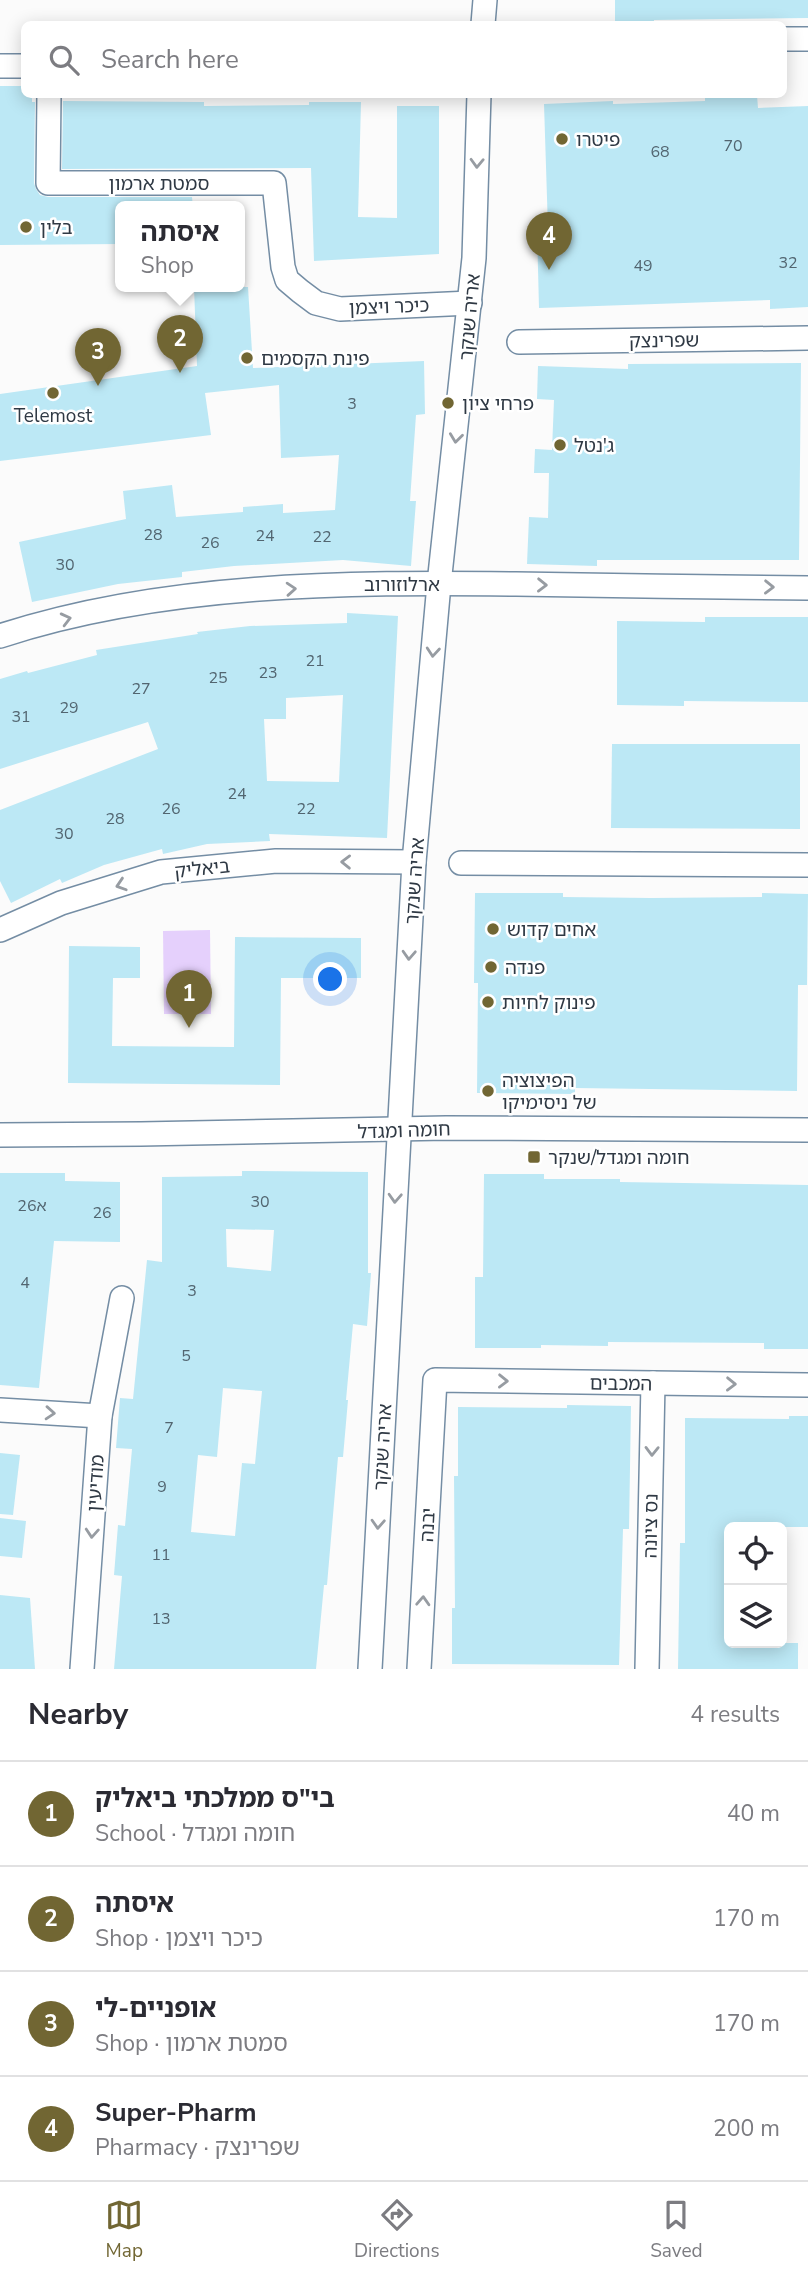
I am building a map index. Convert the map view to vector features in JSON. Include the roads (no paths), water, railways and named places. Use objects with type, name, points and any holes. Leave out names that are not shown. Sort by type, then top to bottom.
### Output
[{"type":"street","points":[[483,21],[485,0]]},
{"type":"street","points":[[787,39],[808,39]]},
{"type":"street","points":[[0,66],[21,66]]},
{"type":"street","name":"סמטת ארמון","points":[[49,98],[48,183],[274,183],[283,267]]},
{"type":"street","name":"אריה שנקר","points":[[370,1669],[414,862],[439,584],[474,258],[479,98]]},
{"type":"street","name":"כיכר ויצמן","points":[[283,267],[287,280],[316,303],[340,309],[470,303]]},
{"type":"street","name":"שפרינצק","points":[[519,342],[808,338]]},
{"type":"street","name":"ארלוזורוב","points":[[0,636],[120,606],[307,587],[439,584],[808,588]]},
{"type":"street","name":"ביאליק","points":[[0,930],[61,903],[161,872],[276,861],[414,862]]},
{"type":"street","points":[[461,863],[808,865]]},
{"type":"street","name":"חומה ומגדל","points":[[0,1135],[446,1128],[808,1130]]},
{"type":"street","name":"מודיעין","points":[[82,1669],[100,1416],[122,1298]]},
{"type":"street","name":"המכבים","points":[[435,1380],[808,1385]]},
{"type":"street","name":"יבנה","points":[[419,1669],[435,1380]]},
{"type":"street","name":"נס ציונה","points":[[647,1669],[653,1383]]},
{"type":"street","points":[[0,1410],[100,1416]]},
{"type":"place","name":"פיטרו","points":[[562,139]]},
{"type":"place","name":"בלין","points":[[26,227]]},
{"type":"place","name":"Super-Pharm","points":[[549,270]]},
{"type":"place","name":"פינת הקסמים","points":[[247,358]]},
{"type":"place","name":"איסתה","points":[[180,373]]},
{"type":"place","name":"אופניים-לי","points":[[98,386]]},
{"type":"place","name":"Telemost","points":[[53,393]]},
{"type":"place","name":"פרחי ציון","points":[[448,403]]},
{"type":"place","name":"ג'נטל","points":[[560,445]]},
{"type":"place","name":"אחים קדוש","points":[[493,929]]},
{"type":"place","name":"פנדה","points":[[491,967]]},
{"type":"place","name":"פינוק לחיות","points":[[488,1002]]},
{"type":"place","name":"בי\"ס ממלכתי ביאליק","points":[[189,1028]]},
{"type":"place","name":"הפיצוציה של ניסימיקו","points":[[488,1091]]},
{"type":"place","name":"חומה ומגדל/שנקר","points":[[534,1157]]}]
